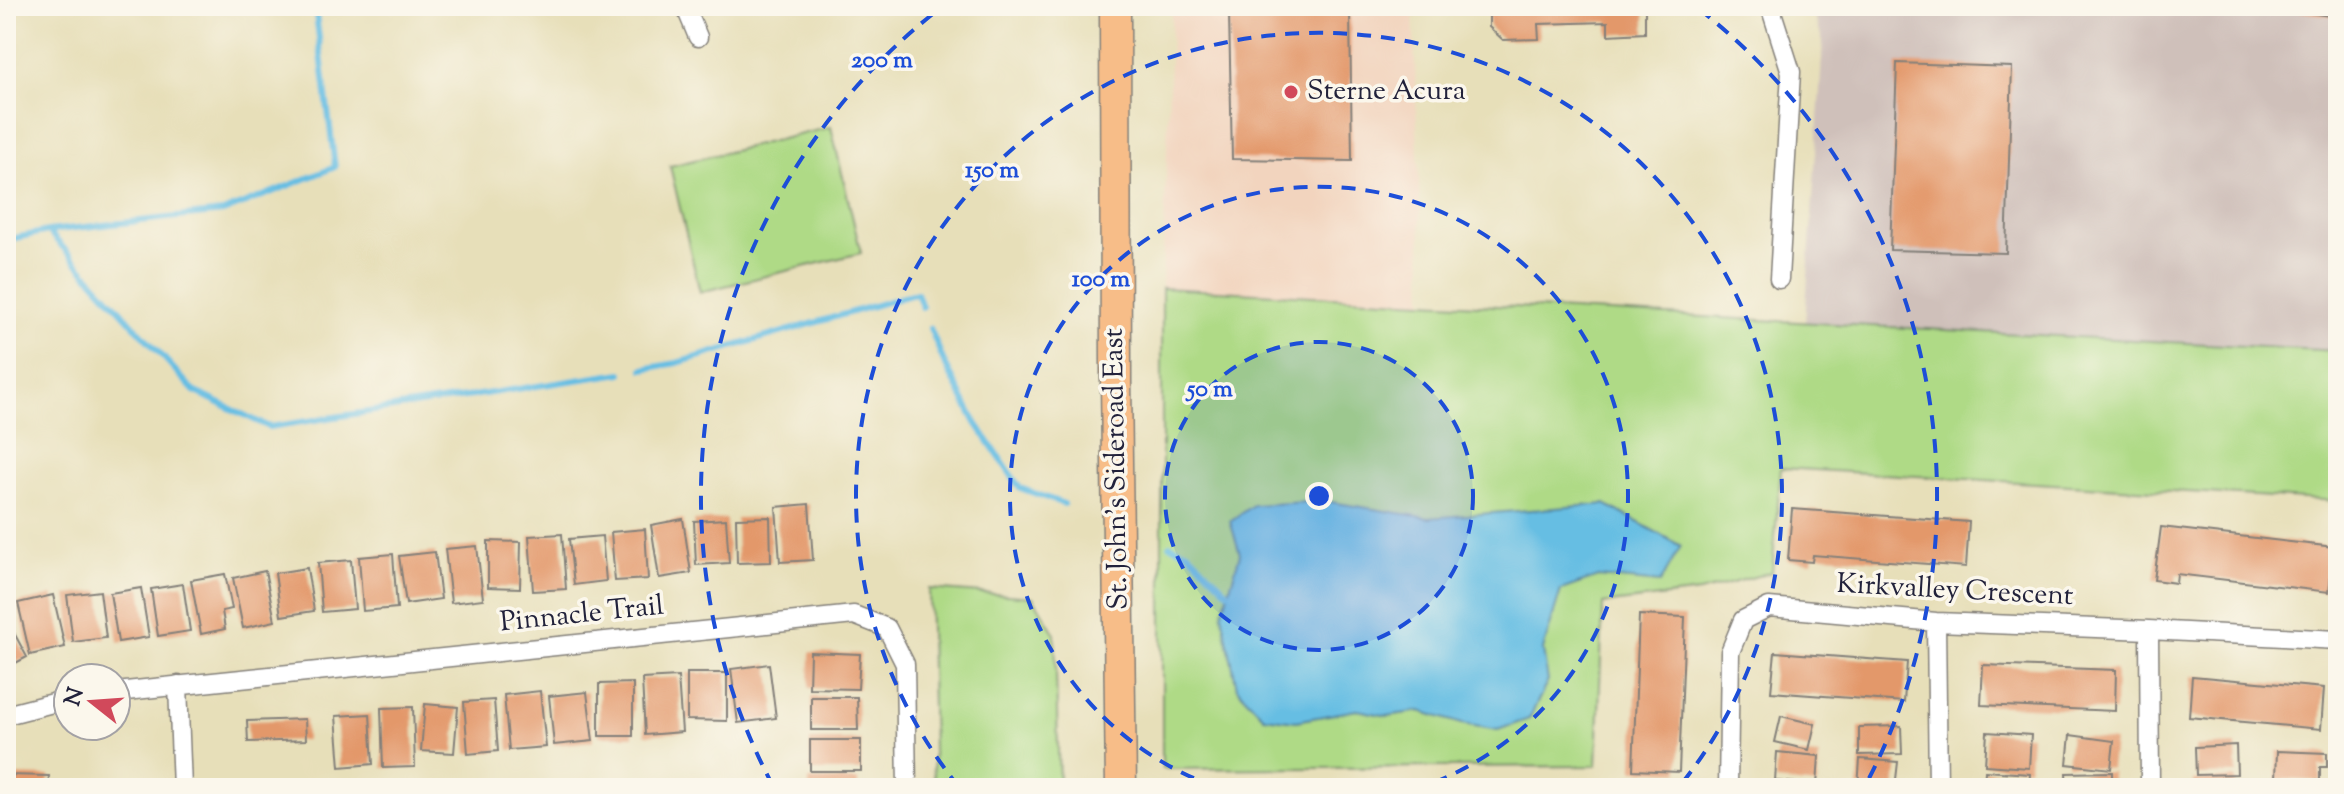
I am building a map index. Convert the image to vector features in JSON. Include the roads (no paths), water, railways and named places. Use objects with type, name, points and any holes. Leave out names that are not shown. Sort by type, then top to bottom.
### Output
[{"type":"main road","name":"St. John's Sideroad East","points":[[1115,6],[1121,788]]},
{"type":"street","points":[[685,6],[698,37]]},
{"type":"street","points":[[1770,6],[1791,72],[1779,279]]},
{"type":"street","name":"Kirkvalley Crescent","points":[[1728,788],[1730,652],[1743,620],[1769,607],[1936,622],[2338,640]]},
{"type":"street","name":"Pinnacle Trail","points":[[132,690],[854,615],[887,628],[905,664],[907,788]]},
{"type":"street","points":[[1936,622],[1938,788]]},
{"type":"street","points":[[2149,630],[2150,788]]},
{"type":"street","points":[[178,685],[182,788]]},
{"type":"street","points":[[6,715],[52,703]]},
{"type":"water","points":[[1325,501],[1429,518],[1605,504],[1681,546],[1660,583],[1598,577],[1561,590],[1543,650],[1548,681],[1529,719],[1498,730],[1462,724],[1420,711],[1388,716],[1357,710],[1296,721],[1264,717],[1237,688],[1222,614],[1240,554],[1230,521],[1253,505]]},
{"type":"waterway","points":[[48,231],[223,212],[335,167],[315,6]]},
{"type":"waterway","points":[[6,240],[48,231],[194,391],[269,427],[622,373]]},
{"type":"waterway","points":[[643,369],[677,363],[917,293],[922,307]]},
{"type":"waterway","points":[[930,328],[976,423],[1020,488],[1064,504]]},
{"type":"waterway","points":[[1170,545],[1188,552],[1228,592]]},
{"type":"place","name":"Sterne Acura","points":[[1291,92]]}]
